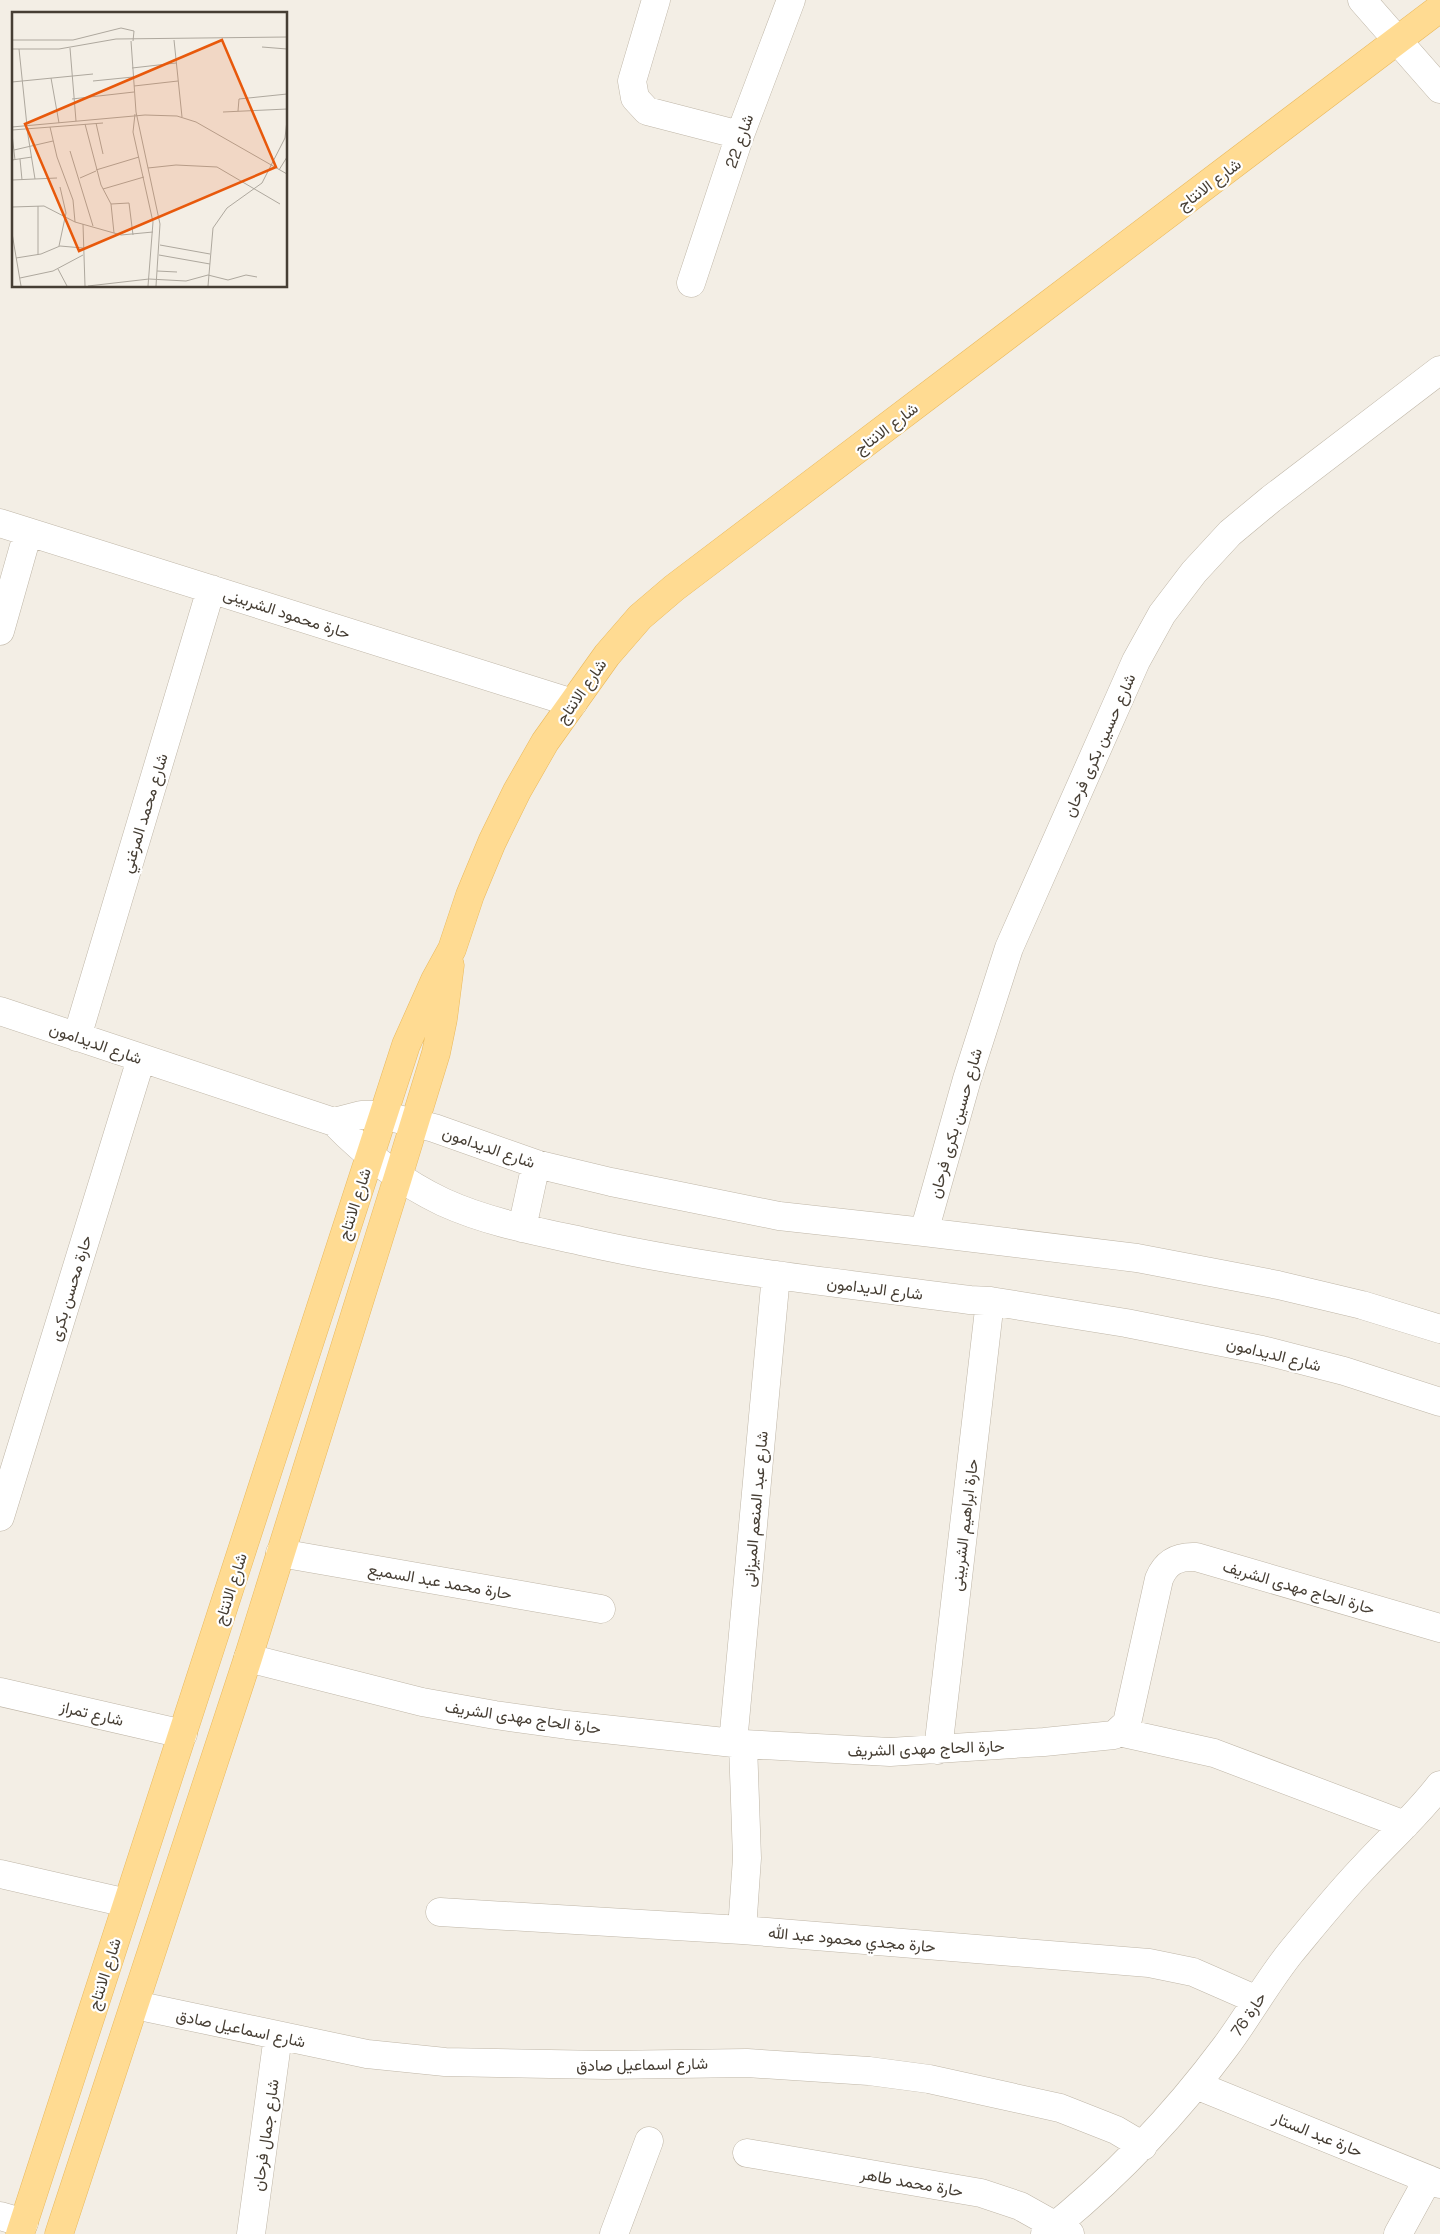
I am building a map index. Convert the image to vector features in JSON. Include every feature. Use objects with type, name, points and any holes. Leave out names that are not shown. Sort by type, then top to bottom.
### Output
[{"type":"main road","name":"شارع الانتاج","points":[[15,2224],[128,1903],[406,1044],[435,980],[452,949],[470,894],[508,808],[545,742],[618,642],[640,617],[674,588],[1398,42],[1440,8]]},
{"type":"main road","name":"شارع الانتاج","points":[[58,2234],[248,1658],[398,1177],[436,1053],[443,1019],[452,949]]},
{"type":"street","points":[[656,0],[632,81],[634,98],[647,111],[740,135]]},
{"type":"street","name":"شارع 22","points":[[692,283],[740,135],[791,0]]},
{"type":"street","points":[[1362,0],[1440,89]]},
{"type":"street","name":"شارع حسين بكرى فرحان","points":[[924,1232],[964,1087],[1009,948],[1136,661],[1162,614],[1194,572],[1230,533],[1270,499],[1440,370]]},
{"type":"street","name":"حارة محمود الشربينى","points":[[0,523],[573,704]]},
{"type":"street","points":[[0,631],[28,532]]},
{"type":"street","name":"شارع محمد المرغني","points":[[77,1036],[211,589]]},
{"type":"street","name":"شارع الديدامون","points":[[0,1011],[334,1122],[370,1157],[398,1177],[444,1202],[522,1228],[657,1258],[776,1275],[990,1301],[1135,1325],[1253,1348],[1344,1371],[1440,1402]]},
{"type":"street","name":"حارة محسن بكرى","points":[[0,1517],[141,1059]]},
{"type":"street","name":"شارع الديدامون","points":[[334,1122],[361,1115],[382,1116],[414,1122],[536,1164],[611,1182],[779,1216],[1137,1258],[1232,1275],[1362,1305],[1440,1329]]},
{"type":"street","points":[[522,1228],[536,1164]]},
{"type":"street","name":"شارع عبد المنعم الميزانى","points":[[742,1930],[746,1858],[738,1744],[776,1275]]},
{"type":"street","name":"حارة ابراهيم الشربينى","points":[[938,1750],[990,1301]]},
{"type":"street","name":"حارة محمد عبد السميع","points":[[280,1553],[601,1609]]},
{"type":"street","name":"حارة الحاج مهدى الشريف","points":[[248,1658],[414,1700],[567,1725],[738,1744],[890,1752],[1044,1742],[1114,1735],[1119,1732],[1127,1723],[1159,1579],[1164,1568],[1173,1560],[1184,1556],[1196,1557],[1440,1628]]},
{"type":"street","name":"شارع تمراز","points":[[0,1692],[183,1734]]},
{"type":"street","points":[[1119,1732],[1214,1754],[1405,1825]]},
{"type":"street","name":"حارة 76","points":[[1057,2231],[1143,2146],[1196,2085],[1290,1954],[1365,1865],[1405,1825],[1440,1785]]},
{"type":"street","points":[[0,1874],[128,1903]]},
{"type":"street","name":"حارة مجدي محمود عبد الله","points":[[440,1912],[742,1930],[1150,1963],[1193,1972],[1257,2000]]},
{"type":"street","name":"شارع اسماعيل صادق","points":[[135,2005],[367,2054],[445,2062],[606,2065],[747,2063],[869,2071],[929,2079],[1060,2108],[1116,2130],[1143,2146]]},
{"type":"street","name":"شارع جمال فرحان","points":[[251,2234],[278,2036]]},
{"type":"street","name":"حارة عبد الستار","points":[[1196,2085],[1434,2181]]},
{"type":"street","points":[[614,2234],[649,2141]]},
{"type":"street","name":"حارة محمد طاهر","points":[[747,2153],[980,2193],[1020,2206],[1057,2231]]},
{"type":"street","points":[[1398,2234],[1434,2181]]}]
